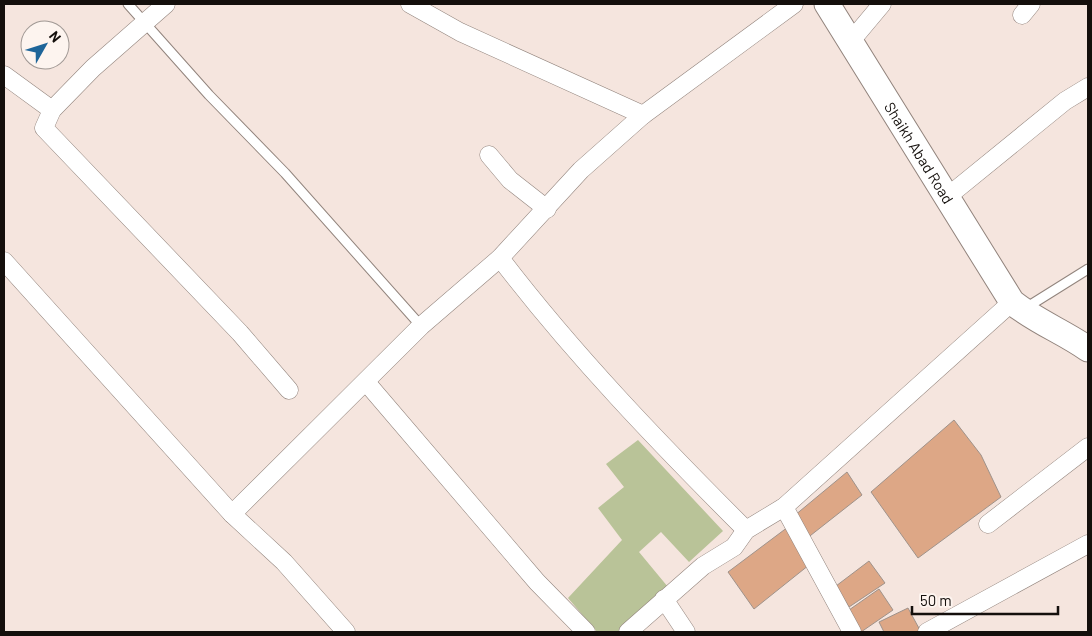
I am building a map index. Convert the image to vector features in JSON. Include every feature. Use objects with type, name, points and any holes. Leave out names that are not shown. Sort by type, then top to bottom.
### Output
[{"type":"main road","name":"Shaikh Abad Road","points":[[828,4],[947,198],[1017,306]]},
{"type":"main road","points":[[1017,306],[1083,340]]},
{"type":"street","points":[[166,4],[93,68],[52,110],[44,128],[240,334],[289,390]]},
{"type":"street","points":[[410,4],[435,9],[460,32],[643,115]]},
{"type":"street","points":[[232,514],[422,326],[500,258],[581,170],[643,115],[794,4]]},
{"type":"street","points":[[850,41],[882,4]]},
{"type":"street","points":[[4,75],[52,110]]},
{"type":"street","points":[[947,198],[1065,101],[1088,87]]},
{"type":"street","points":[[489,155],[510,180],[547,208]]},
{"type":"street","points":[[500,258],[539,309],[687,470],[746,530]]},
{"type":"street","points":[[4,261],[232,514],[284,562],[346,632]]},
{"type":"street","points":[[628,632],[664,598],[703,566],[734,547],[746,530],[784,507],[1017,306]]},
{"type":"street","points":[[366,382],[538,582],[586,632]]},
{"type":"street","points":[[988,524],[1088,447]]},
{"type":"street","points":[[784,507],[852,632]]},
{"type":"street","points":[[927,632],[1088,544]]},
{"type":"street","points":[[664,598],[686,632]]},
{"type":"lane","points":[[128,4],[285,173],[422,326]]},
{"type":"lane","points":[[1017,306],[1088,269]]},
{"type":"green space","points":[[638,440],[723,531],[689,562],[661,532],[639,552],[668,587],[617,632],[597,632],[568,598],[622,540],[598,508],[624,487],[606,464]]},
{"type":"building","points":[[954,420],[981,455],[1001,497],[918,558],[871,492]]},
{"type":"building","points":[[847,472],[862,495],[806,539],[794,516]]},
{"type":"building","points":[[788,527],[809,565],[754,609],[728,572]]},
{"type":"building","points":[[869,561],[885,583],[849,607],[836,586]]},
{"type":"building","points":[[879,589],[893,610],[861,632],[849,610]]},
{"type":"building","points":[[908,608],[921,632],[884,632],[879,622]]}]
